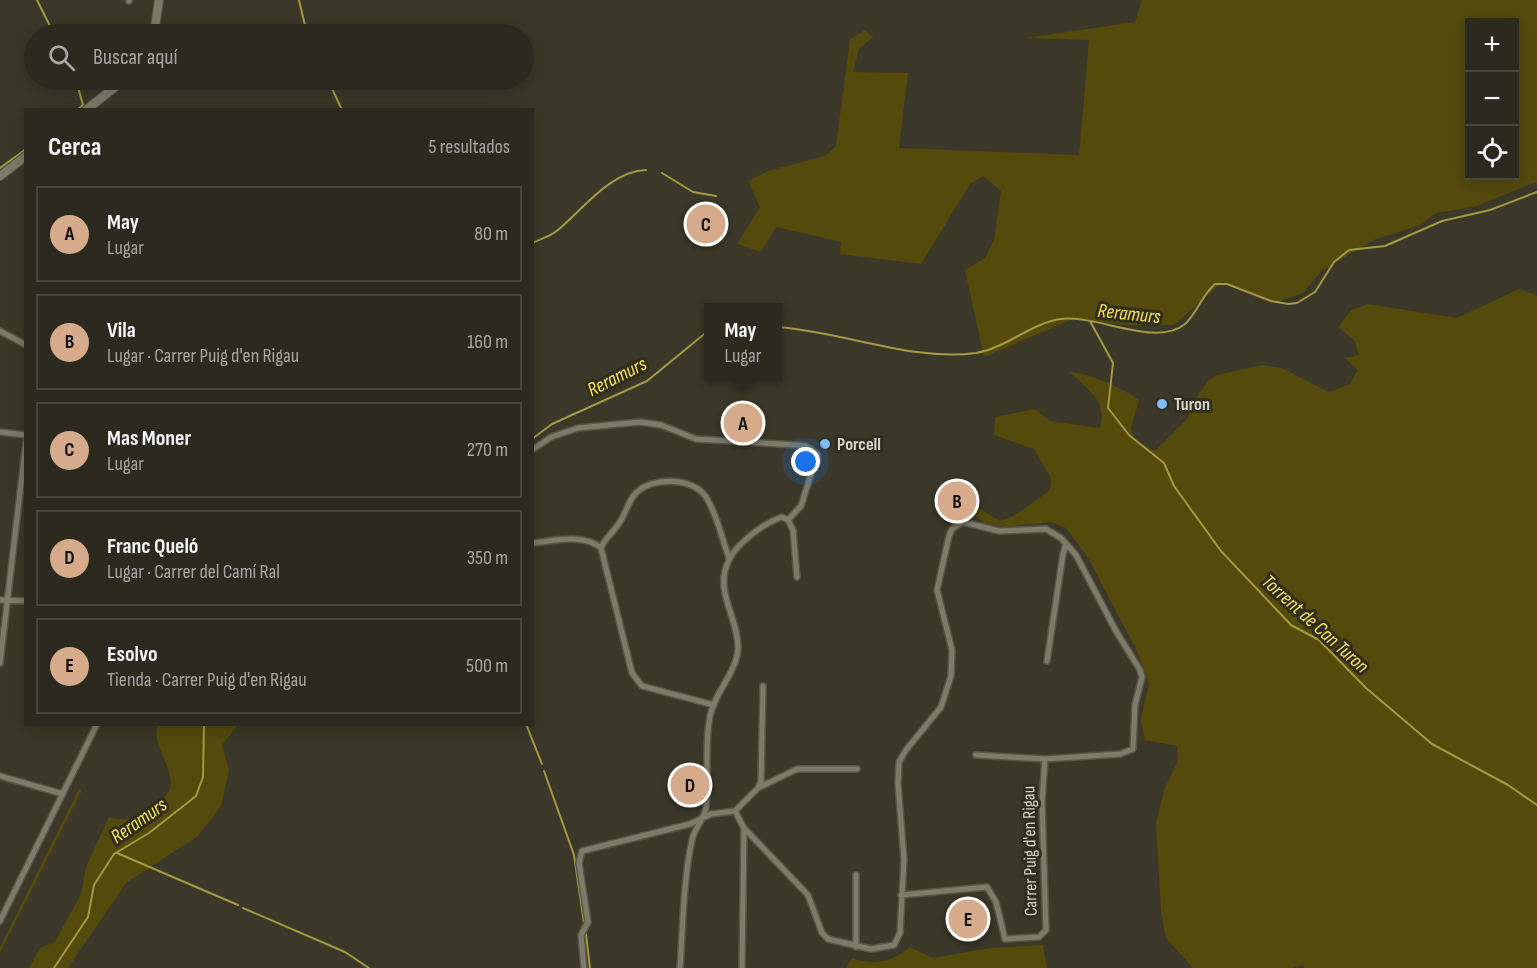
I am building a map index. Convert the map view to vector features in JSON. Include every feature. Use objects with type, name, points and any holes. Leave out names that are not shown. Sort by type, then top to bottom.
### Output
[{"type":"street","points":[[155,24],[159,0]]},
{"type":"street","points":[[89,108],[111,90]]},
{"type":"street","points":[[0,176],[24,158]]},
{"type":"street","points":[[0,331],[24,344]]},
{"type":"street","points":[[534,449],[551,437],[578,428],[649,422],[696,439],[806,446],[813,450],[818,460],[812,471],[801,506],[788,520]]},
{"type":"street","points":[[0,432],[24,435]]},
{"type":"street","points":[[0,663],[24,460]]},
{"type":"street","points":[[601,548],[605,538],[618,526],[636,492],[653,485],[675,481],[694,485],[706,497],[729,558],[725,595],[736,629],[738,648],[736,662],[714,705],[708,733],[706,808],[692,840],[680,968]]},
{"type":"street","points":[[729,558],[761,528],[782,517],[788,520],[793,530],[797,577]]},
{"type":"street","name":"Carrer Puig d'en Rigau","points":[[976,755],[1045,759],[1131,752],[1134,744],[1134,705],[1142,677],[1136,660],[1116,631],[1076,555],[1061,538],[1046,529],[999,531],[968,522],[957,524],[952,529],[937,590],[952,650],[949,688],[933,718],[902,756],[898,772],[904,850],[901,895],[987,887],[996,902],[1005,939],[1039,937],[1046,930],[1042,802],[1045,759]]},
{"type":"street","points":[[534,543],[583,539],[593,541],[601,548],[632,673],[642,686],[714,705]]},
{"type":"street","points":[[1047,661],[1066,544]]},
{"type":"street","points":[[0,600],[24,601]]},
{"type":"street","points":[[758,788],[761,781],[763,686]]},
{"type":"street","points":[[0,921],[96,726]]},
{"type":"street","points":[[584,968],[581,935],[588,922],[579,863],[582,851],[690,824],[711,814],[735,811],[758,788],[797,770],[857,769]]},
{"type":"street","points":[[0,776],[63,794]]},
{"type":"street","points":[[735,811],[744,828],[808,896],[822,933],[828,939],[856,947],[878,948],[894,945],[900,933],[901,895]]},
{"type":"street","points":[[742,968],[744,828]]},
{"type":"street","points":[[856,875],[856,947]]},
{"type":"shaded area","points":[[1142,0],[1537,0],[1537,182],[1473,207],[1436,213],[1418,226],[1376,239],[1322,270],[1303,293],[1278,302],[1222,282],[1174,325],[1128,325],[1073,319],[984,357],[965,270],[985,258],[994,240],[1001,191],[983,176],[970,184],[921,264],[840,254],[841,242],[776,227],[761,252],[737,244],[760,207],[748,181],[768,171],[825,156],[836,146],[850,39],[865,30],[873,37],[859,49],[853,72],[908,73],[899,148],[1079,155],[1089,40],[1026,38],[1135,22]]},
{"type":"shaded area","points":[[1519,289],[1537,295],[1537,968],[1305,968],[1302,965],[1293,968],[1193,968],[1166,938],[1161,911],[1156,823],[1164,790],[1178,761],[1177,746],[1145,740],[1141,720],[1149,682],[1137,651],[1088,558],[1066,528],[1051,522],[1005,527],[985,523],[966,510],[975,506],[1000,521],[1014,516],[1050,490],[1051,478],[1034,449],[994,435],[995,417],[1035,409],[1050,421],[1100,428],[1102,419],[1099,403],[1070,372],[1076,373],[1105,382],[1139,400],[1131,428],[1134,441],[1155,451],[1187,419],[1198,395],[1209,380],[1217,375],[1262,365],[1282,368],[1329,392],[1350,384],[1358,370],[1345,358],[1359,355],[1355,341],[1338,327],[1351,310],[1368,304],[1457,318]]},
{"type":"shaded area","points":[[158,726],[237,726],[222,745],[229,770],[221,806],[198,836],[126,883],[68,968],[29,968],[40,948],[55,942],[81,894],[86,867],[109,817],[127,819],[144,814],[159,804],[170,789],[171,781],[157,733]]},
{"type":"shaded area","points":[[79,789],[82,790],[0,953],[0,947]]},
{"type":"shaded area","points":[[1043,945],[1047,968],[846,968],[852,958],[868,962],[882,961],[897,956],[910,947],[933,958],[990,948]]},
{"type":"waterway","points":[[37,0],[49,24]]},
{"type":"waterway","points":[[299,0],[305,24]]},
{"type":"waterway","points":[[79,90],[83,105],[79,108]]},
{"type":"waterway","points":[[333,90],[341,108]]},
{"type":"waterway","points":[[0,168],[24,150]]},
{"type":"waterway","points":[[534,242],[555,232],[609,184],[633,172],[646,170]]},
{"type":"waterway","points":[[662,173],[693,192],[716,196]]},
{"type":"waterway","name":"Reramurs","points":[[782,328],[902,350],[952,355],[987,350],[1038,326],[1060,319],[1091,321],[1125,329],[1158,333],[1173,330],[1185,324],[1215,284],[1227,284],[1271,301],[1297,303],[1315,292],[1334,262],[1349,250],[1385,246],[1442,221],[1490,210],[1537,192]]},
{"type":"waterway","name":"Torrent de Can Turon","points":[[1090,321],[1113,363],[1108,408],[1129,435],[1164,463],[1174,486],[1221,551],[1291,625],[1319,640],[1366,688],[1432,744],[1508,785],[1537,805]]},
{"type":"waterway","name":"Reramurs","points":[[534,438],[552,424],[647,381],[704,334]]},
{"type":"waterway","name":"Reramurs","points":[[54,968],[88,917],[94,885],[114,854],[149,833],[196,796],[203,777],[204,726]]},
{"type":"waterway","points":[[527,726],[542,764]]},
{"type":"waterway","points":[[544,771],[574,855],[584,923]]},
{"type":"waterway","points":[[117,853],[238,905]]},
{"type":"waterway","points":[[243,908],[345,952],[369,968]]},
{"type":"waterway","points":[[586,934],[590,968]]},
{"type":"place","name":"Mas Moner","points":[[706,224]]},
{"type":"place","name":"Turon","points":[[1162,404]]},
{"type":"place","name":"May","points":[[743,423]]},
{"type":"place","name":"Porcell","points":[[825,444]]},
{"type":"place","name":"Vila","points":[[957,501]]},
{"type":"place","name":"Franc Queló","points":[[690,785]]},
{"type":"place","name":"Esolvo","points":[[968,919]]}]
